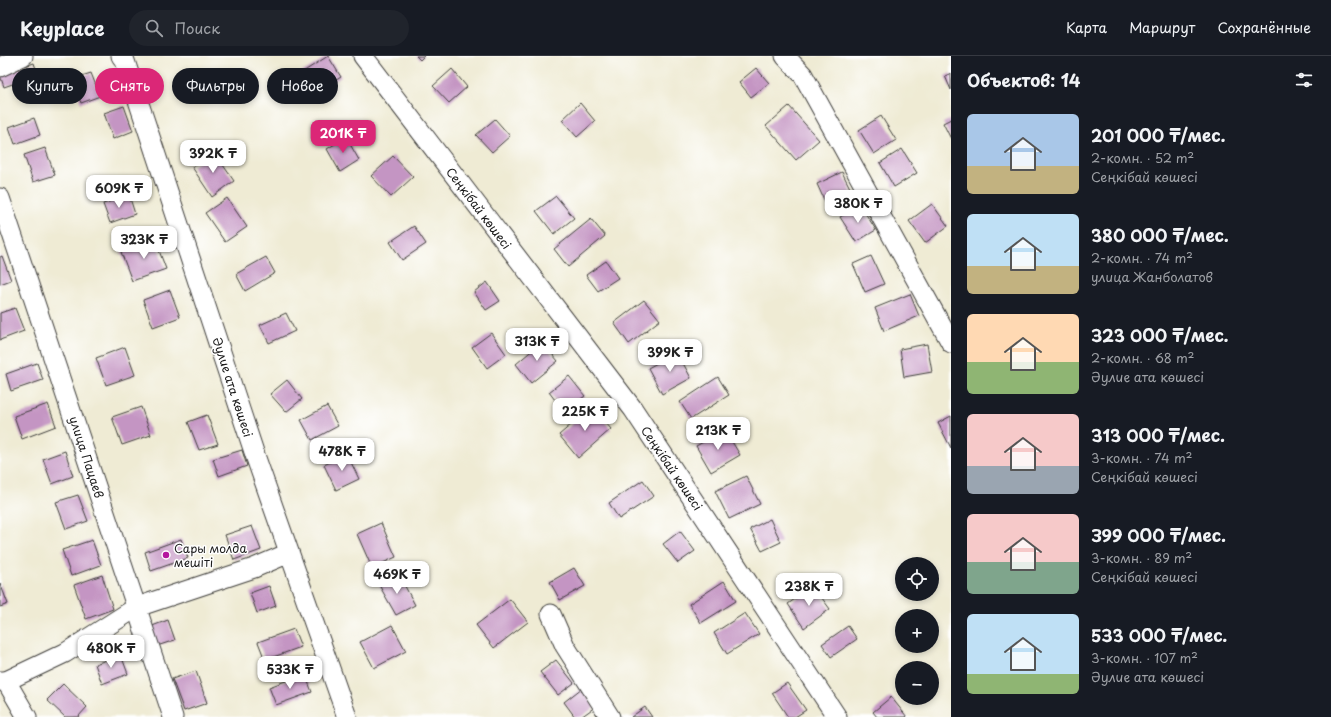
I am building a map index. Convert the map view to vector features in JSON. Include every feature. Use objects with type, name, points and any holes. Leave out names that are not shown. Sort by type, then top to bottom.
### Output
[{"type":"street","points":[[0,67],[23,56]]},
{"type":"street","name":"Әулие ата көшесі","points":[[121,56],[125,61],[289,553],[347,717]]},
{"type":"street","name":"Сеңкібай көшесі","points":[[363,56],[633,409],[837,717]]},
{"type":"street","points":[[785,56],[803,75],[951,343]]},
{"type":"street","name":"улица Пацаев","points":[[0,198],[173,717]]},
{"type":"street","points":[[26,717],[3,681],[65,653],[137,607],[254,568],[289,553]]},
{"type":"street","points":[[551,614],[565,646],[610,717]]},
{"type":"building","points":[[328,56],[335,68],[309,68]]},
{"type":"building","points":[[416,56],[424,56],[420,60]]},
{"type":"building","points":[[34,63],[36,68],[20,68]]},
{"type":"building","points":[[756,68],[769,83],[751,97],[739,82]]},
{"type":"building","points":[[452,69],[467,87],[449,103],[433,86]]},
{"type":"building","points":[[12,71],[12,84],[4,87],[0,75]]},
{"type":"building","points":[[338,72],[341,77],[338,79]]},
{"type":"building","points":[[91,73],[95,83],[95,98],[87,101],[87,74]]},
{"type":"building","points":[[951,73],[951,90],[945,76]]},
{"type":"building","points":[[580,103],[595,121],[577,137],[562,120]]},
{"type":"building","points":[[124,106],[133,131],[113,139],[104,113]]},
{"type":"building","points":[[789,106],[819,140],[796,160],[766,126]]},
{"type":"building","points":[[881,116],[896,140],[874,154],[859,130]]},
{"type":"building","points":[[34,118],[40,135],[15,144],[9,127]]},
{"type":"building","points":[[495,119],[510,136],[492,152],[476,135]]},
{"type":"building","points":[[951,119],[951,139],[943,123]]},
{"type":"building","points":[[346,137],[359,160],[340,172],[327,149]]},
{"type":"building","points":[[45,148],[55,175],[33,182],[24,155]]},
{"type":"building","points":[[902,149],[917,173],[894,187],[880,163]]},
{"type":"building","points":[[214,152],[234,181],[212,197],[192,167]]},
{"type":"building","points":[[393,156],[413,177],[391,197],[371,176]]},
{"type":"building","points":[[842,172],[852,192],[826,204],[817,184]]},
{"type":"building","points":[[129,195],[135,214],[110,223],[103,204]]},
{"type":"building","points":[[556,196],[574,218],[554,234],[536,211]]},
{"type":"building","points":[[227,198],[247,227],[225,242],[205,213]]},
{"type":"building","points":[[932,204],[948,226],[925,243],[909,221]]},
{"type":"building","points":[[860,205],[876,230],[856,242],[840,217]]},
{"type":"building","points":[[591,219],[605,236],[568,267],[554,249]]},
{"type":"building","points":[[414,226],[426,244],[402,260],[390,242]]},
{"type":"building","points":[[155,240],[166,269],[132,281],[121,252]]},
{"type":"building","points":[[2,256],[11,280],[0,284],[0,257]]},
{"type":"building","points":[[871,256],[884,284],[865,292],[853,264]]},
{"type":"building","points":[[266,257],[275,273],[245,291],[236,274]]},
{"type":"building","points":[[606,261],[618,278],[598,291],[586,275]]},
{"type":"building","points":[[487,282],[500,301],[486,310],[474,292]]},
{"type":"building","points":[[170,290],[180,317],[153,327],[143,300]]},
{"type":"building","points":[[910,294],[919,316],[884,331],[875,308]]},
{"type":"building","points":[[644,300],[660,320],[629,344],[614,323]]},
{"type":"building","points":[[15,308],[24,331],[0,340],[0,313]]},
{"type":"building","points":[[286,313],[295,331],[269,343],[260,325]]},
{"type":"building","points":[[491,333],[506,354],[487,368],[472,347]]},
{"type":"building","points":[[542,342],[558,361],[531,383],[516,364]]},
{"type":"building","points":[[927,344],[932,372],[904,377],[900,349]]},
{"type":"building","points":[[125,347],[135,375],[106,385],[96,358]]},
{"type":"building","points":[[677,352],[691,378],[662,394],[648,368]]},
{"type":"building","points":[[37,363],[43,380],[11,391],[6,374]]},
{"type":"building","points":[[569,376],[585,396],[564,412],[549,392]]},
{"type":"building","points":[[718,377],[729,395],[691,419],[680,402]]},
{"type":"building","points":[[287,380],[302,399],[286,412],[270,394]]},
{"type":"building","points":[[48,404],[56,426],[22,439],[14,416]]},
{"type":"building","points":[[327,406],[338,426],[312,440],[301,420]]},
{"type":"building","points":[[141,407],[151,435],[122,445],[112,417]]},
{"type":"building","points":[[592,407],[611,429],[578,458],[559,435]]},
{"type":"building","points":[[207,415],[218,444],[199,450],[188,422]]},
{"type":"building","points":[[951,416],[951,448],[938,423]]},
{"type":"building","points":[[725,430],[740,455],[711,472],[696,446]]},
{"type":"building","points":[[242,450],[247,466],[219,476],[213,459]]},
{"type":"building","points":[[65,451],[73,476],[52,484],[43,459]]},
{"type":"building","points":[[347,454],[359,479],[336,490],[324,465]]},
{"type":"building","points":[[746,476],[760,504],[729,519],[715,491]]},
{"type":"building","points":[[643,480],[654,496],[619,519],[609,503]]},
{"type":"building","points":[[78,495],[88,521],[66,529],[56,502]]},
{"type":"building","points":[[770,519],[781,542],[762,551],[750,529]]},
{"type":"building","points":[[381,523],[396,557],[372,568],[357,534]]},
{"type":"building","points":[[252,526],[261,550],[234,560],[225,535]]},
{"type":"building","points":[[680,531],[695,551],[678,563],[663,544]]},
{"type":"building","name":"Сары молда мешіті","points":[[181,539],[188,558],[151,571],[145,552]]},
{"type":"building","points":[[92,540],[101,565],[71,576],[62,550]]},
{"type":"building","points":[[574,568],[585,586],[560,600],[550,582]]},
{"type":"building","points":[[102,575],[113,609],[86,619],[74,585]]},
{"type":"building","points":[[399,575],[415,605],[396,615],[379,585]]},
{"type":"building","points":[[724,581],[736,601],[701,623],[689,604]]},
{"type":"building","points":[[0,583],[8,604],[0,607]]},
{"type":"building","points":[[269,586],[276,606],[257,613],[250,593]]},
{"type":"building","points":[[813,586],[830,609],[804,628],[788,604]]},
{"type":"building","points":[[510,599],[528,622],[494,648],[476,625]]},
{"type":"building","points":[[745,613],[759,634],[727,654],[714,633]]},
{"type":"building","points":[[168,620],[175,640],[154,647],[147,628]]},
{"type":"building","points":[[392,625],[406,651],[374,668],[360,642]]},
{"type":"building","points":[[848,626],[857,639],[831,657],[822,644]]},
{"type":"building","points":[[294,629],[301,647],[265,660],[258,642]]},
{"type":"building","points":[[121,655],[128,674],[102,684],[95,664]]},
{"type":"building","points":[[556,660],[574,683],[558,695],[540,672]]},
{"type":"building","points":[[196,671],[207,703],[184,711],[172,679]]},
{"type":"building","points":[[305,674],[312,692],[276,705],[269,687]]},
{"type":"building","points":[[787,683],[806,710],[795,717],[788,717],[772,693]]},
{"type":"building","points":[[63,684],[87,707],[78,717],[65,717],[47,700]]},
{"type":"building","points":[[582,688],[595,707],[581,717],[575,717],[564,702]]},
{"type":"building","points":[[891,697],[895,702],[895,705],[897,705],[907,717],[877,717],[873,712]]},
{"type":"building","points":[[645,707],[652,717],[631,717]]},
{"type":"place","name":"Сары молда мешіті","points":[[166,555]]}]
